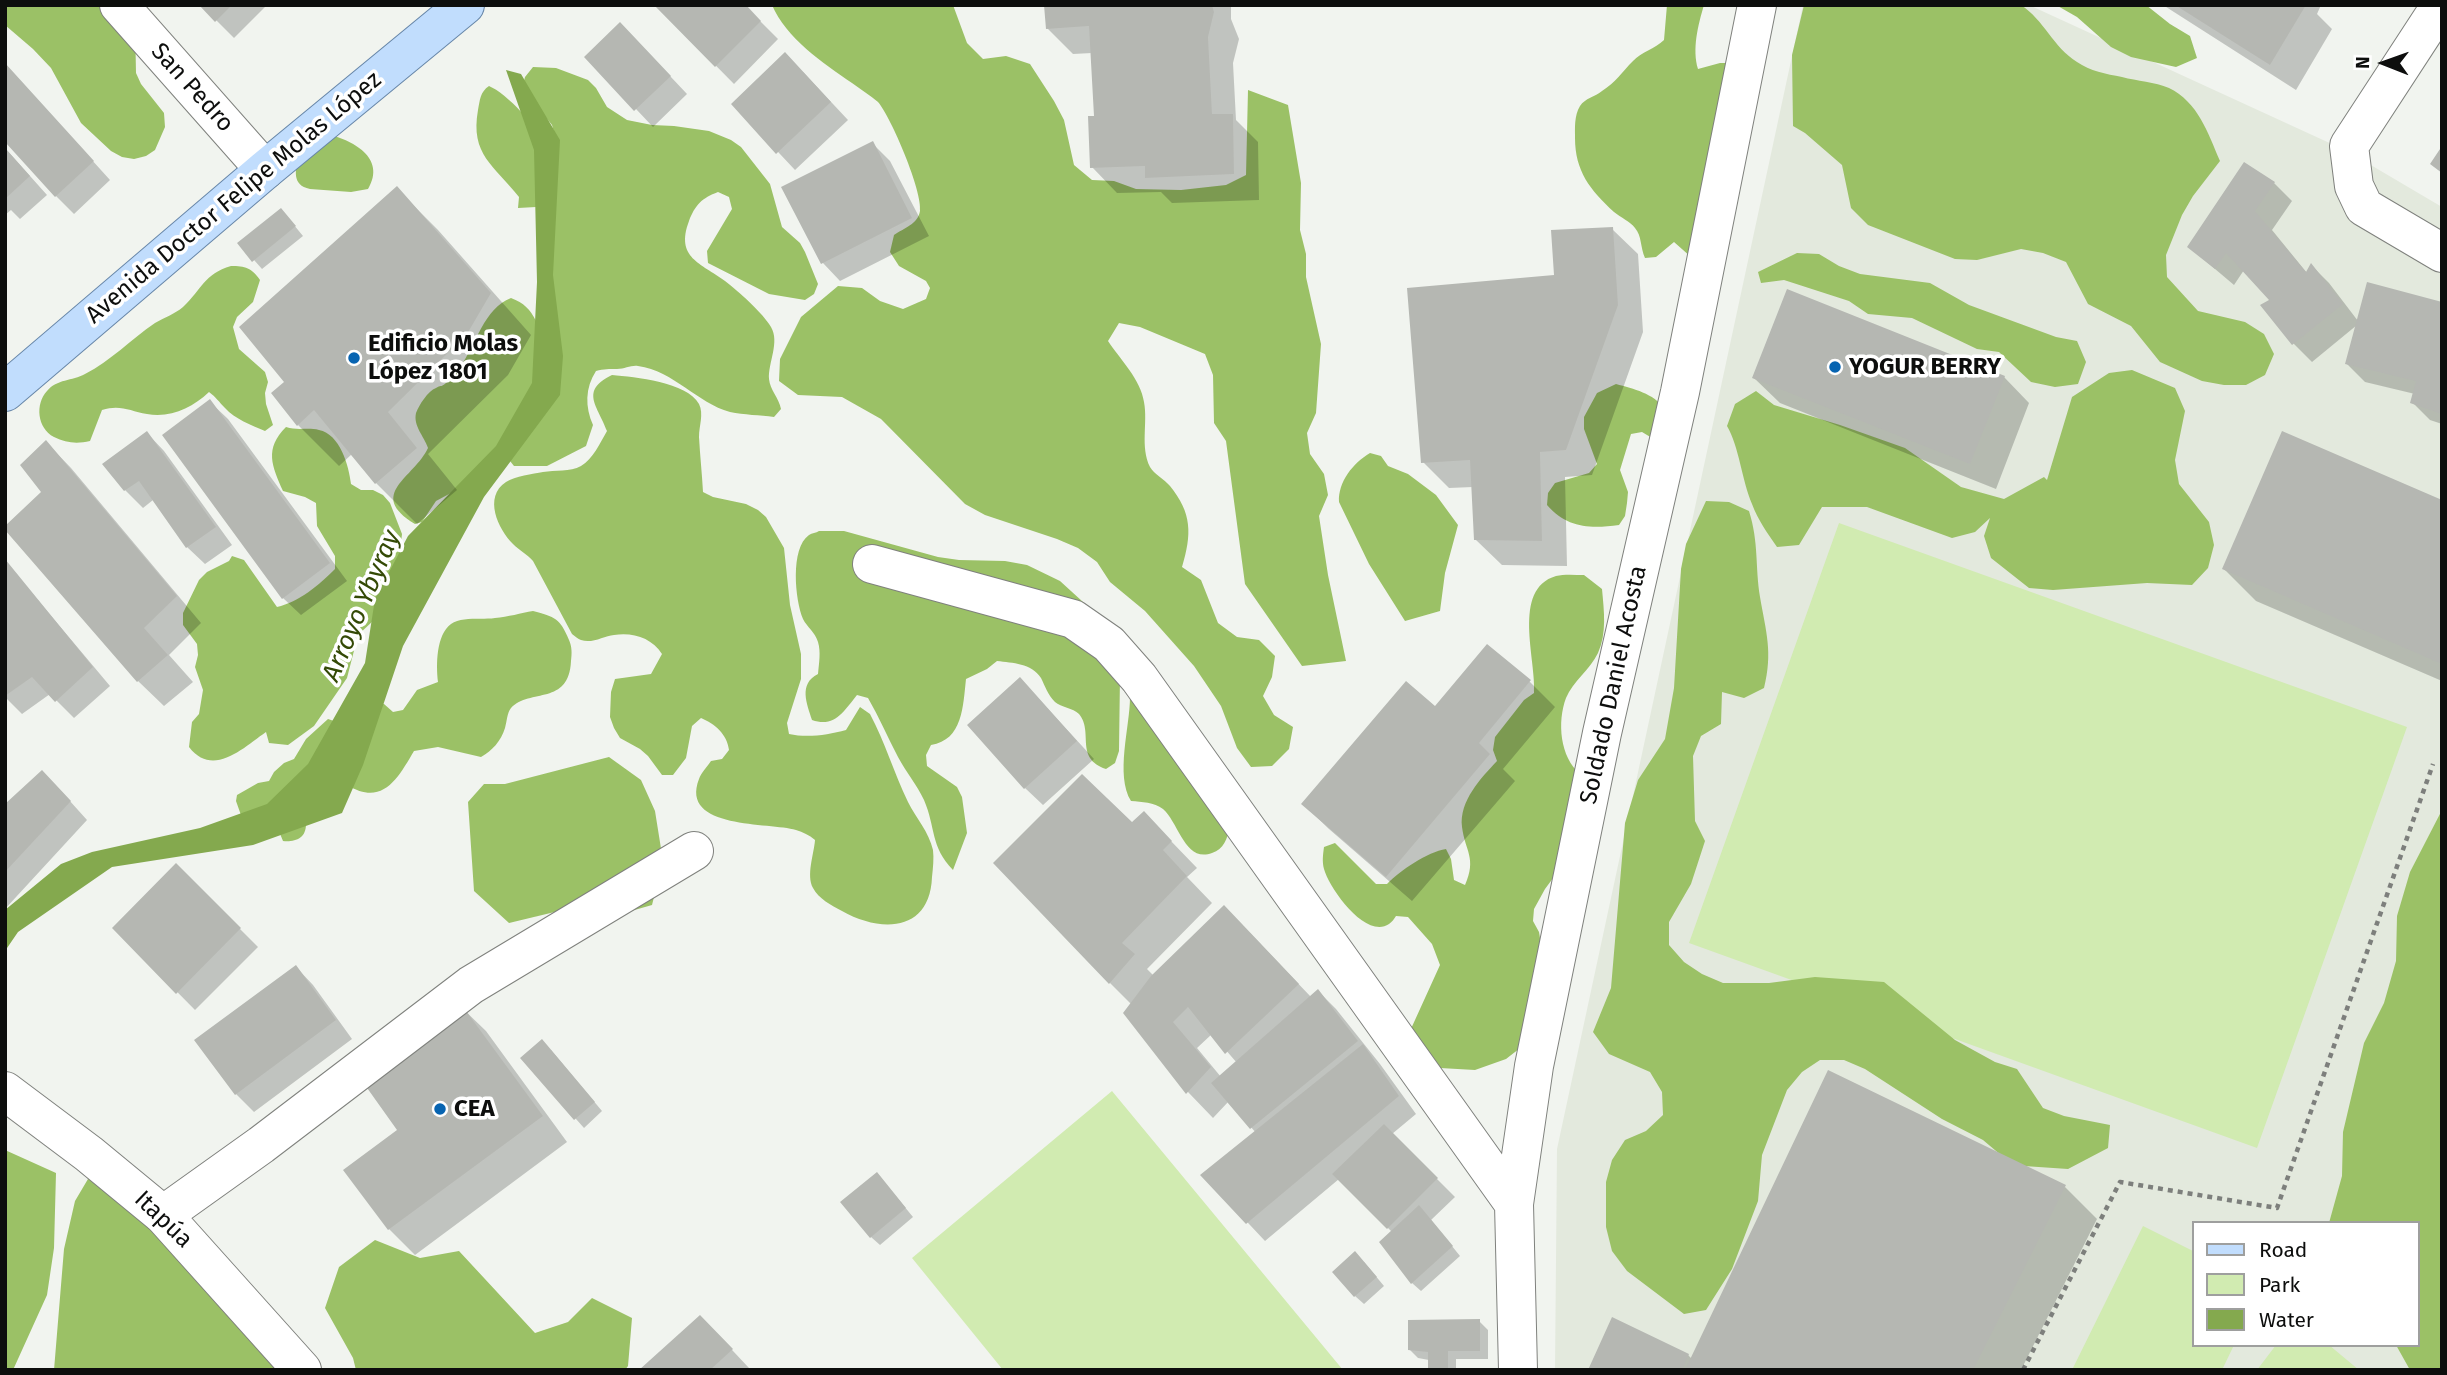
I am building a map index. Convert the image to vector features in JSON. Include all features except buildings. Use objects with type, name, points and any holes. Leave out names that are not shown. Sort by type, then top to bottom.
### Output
[{"type":"main road","name":"Avenida Doctor Felipe Molas López","points":[[5,392],[265,170],[465,5]]},
{"type":"street","name":"San Pedro","points":[[119,5],[265,170]]},
{"type":"street","name":"Soldado Daniel Acosta","points":[[1518,1370],[1514,1204],[1537,1052],[1602,733],[1680,392],[1757,5]]},
{"type":"street","points":[[2441,5],[2349,146],[2354,186],[2364,207],[2442,253]]},
{"type":"street","points":[[872,564],[1073,619],[1109,644],[1139,678],[1514,1204]]},
{"type":"street","points":[[163,1215],[261,1145],[471,985],[694,851]]},
{"type":"street","name":"Itapúa","points":[[10,1093],[163,1215],[302,1370]]},
{"type":"path","points":[[2023,1370],[2120,1182],[2277,1208],[2433,764]]},
{"type":"shaded area","points":[[5,5],[130,5],[135,23],[136,73],[141,84],[164,113],[165,127],[155,150],[134,159],[122,157],[111,151],[81,123],[51,68],[5,25]]},
{"type":"shaded area","points":[[772,5],[953,5],[967,43],[983,59],[1006,56],[1030,64],[1064,120],[1074,165],[1092,180],[1114,181],[1136,189],[1181,190],[1226,185],[1246,175],[1248,90],[1288,105],[1301,183],[1300,230],[1306,254],[1306,277],[1321,344],[1316,413],[1307,433],[1310,454],[1324,474],[1328,495],[1319,516],[1346,661],[1302,666],[1245,584],[1226,441],[1214,423],[1213,375],[1205,354],[1140,327],[1119,323],[1108,341],[1142,394],[1145,410],[1145,451],[1150,467],[1170,486],[1183,505],[1188,534],[1182,567],[1201,580],[1218,623],[1237,637],[1259,640],[1275,656],[1272,677],[1263,696],[1274,715],[1293,727],[1289,749],[1272,766],[1251,767],[1237,748],[1221,706],[1194,666],[1145,611],[1110,582],[1097,562],[1078,548],[985,515],[965,504],[881,419],[842,397],[798,395],[779,381],[780,359],[801,317],[838,286],[862,288],[880,301],[903,309],[926,299],[930,288],[926,281],[899,266],[890,252],[894,235],[917,219],[920,201],[905,155],[884,110],[875,99],[806,49],[786,28]]},
{"type":"shaded area","points":[[1667,5],[1704,5],[1696,45],[1698,69],[1731,63],[1691,257],[1674,242],[1656,257],[1645,258],[1635,228],[1605,204],[1591,188],[1581,170],[1576,150],[1575,122],[1582,103],[1611,84],[1636,58],[1664,40]]},
{"type":"shaded area","points":[[1803,5],[2029,5],[2347,151],[2442,207],[2442,1370],[1555,1370],[1557,1149]]},
{"type":"shaded area","points":[[1804,5],[2021,5],[2036,18],[2061,49],[2082,65],[2104,73],[2164,86],[2188,101],[2201,119],[2220,161],[2182,215],[2166,255],[2167,277],[2198,311],[2245,322],[2264,334],[2274,354],[2265,375],[2246,385],[2224,385],[2202,381],[2160,362],[2131,326],[2088,304],[2066,262],[2043,253],[2021,249],[1977,260],[1955,259],[1868,225],[1851,208],[1842,165],[1793,126],[1792,55]]},
{"type":"shaded area","points":[[2056,5],[2146,5],[2190,36],[2197,58],[2176,67],[2131,57],[2111,47],[2077,17]]},
{"type":"shaded area","points":[[533,67],[556,68],[588,80],[607,107],[627,120],[709,131],[731,140],[741,147],[770,184],[782,227],[800,243],[818,284],[814,294],[805,300],[769,294],[708,263],[707,251],[732,209],[729,197],[718,192],[703,200],[694,211],[689,221],[685,243],[699,264],[737,290],[771,327],[774,346],[769,379],[781,409],[774,417],[735,413],[718,408],[651,369],[635,366],[596,371],[588,391],[593,425],[586,446],[547,466],[514,466],[510,461],[529,427],[546,294],[555,136],[552,125],[522,88],[525,77]]},
{"type":"shaded area","points":[[489,86],[521,112],[541,139],[543,160],[536,207],[518,208],[519,197],[481,149],[476,125],[482,94]]},
{"type":"shaded area","points":[[325,134],[355,145],[370,159],[373,178],[368,189],[351,192],[310,189],[300,184],[296,176],[298,155]]},
{"type":"shaded area","points":[[1797,253],[1819,254],[1860,274],[1930,283],[1969,305],[2056,337],[2077,341],[2086,362],[2078,384],[2055,387],[2031,382],[1999,352],[1977,349],[1912,318],[1868,314],[1849,301],[1784,280],[1761,283],[1758,272]]},
{"type":"shaded area","points":[[231,266],[248,268],[260,280],[253,302],[237,317],[233,327],[239,349],[265,372],[268,382],[266,404],[273,425],[265,431],[244,421],[229,412],[209,392],[196,403],[173,413],[156,415],[120,408],[102,410],[90,441],[67,442],[48,433],[41,422],[39,409],[43,396],[51,387],[85,374],[104,363],[155,323],[183,307],[215,273]]},
{"type":"shaded area","points":[[511,298],[526,307],[536,321],[536,390],[527,412],[466,485],[436,501],[422,522],[415,524],[394,504],[394,495],[428,448],[417,427],[416,413],[430,392],[450,380],[466,358],[487,318]]},
{"type":"shaded area","points":[[2132,370],[2175,388],[2185,411],[2175,460],[2179,484],[2209,522],[2214,545],[2208,568],[2192,585],[2147,583],[2053,590],[2029,588],[1991,558],[1984,536],[1990,518],[1975,532],[1952,538],[1867,507],[1822,507],[1799,545],[1777,547],[1754,510],[1735,443],[1727,426],[1735,404],[1756,391],[1774,405],[1905,448],[1961,487],[2004,499],[2044,477],[2047,480],[2072,397],[2109,373]]},
{"type":"shaded area","points":[[612,375],[660,382],[684,390],[693,397],[701,412],[699,437],[703,492],[758,510],[766,517],[784,548],[790,605],[801,654],[801,679],[787,723],[789,734],[810,736],[839,732],[846,730],[860,707],[870,714],[908,802],[933,850],[929,895],[923,909],[913,918],[901,923],[872,923],[842,911],[822,899],[811,883],[813,838],[796,830],[730,821],[702,807],[696,796],[700,777],[711,761],[722,759],[729,750],[723,734],[711,723],[701,718],[692,726],[686,758],[673,775],[662,775],[648,756],[620,738],[610,717],[611,692],[615,679],[651,674],[662,654],[653,644],[635,635],[614,635],[585,641],[572,634],[533,561],[507,538],[502,530],[494,504],[499,488],[506,482],[529,474],[577,468],[593,455],[607,431],[596,407],[594,393],[602,381]]},
{"type":"shaded area","points":[[1616,384],[1649,395],[1665,409],[1652,438],[1642,432],[1631,434],[1620,470],[1628,492],[1625,516],[1619,525],[1580,525],[1563,518],[1547,505],[1548,493],[1555,483],[1589,473],[1597,464],[1584,429],[1584,417],[1597,393]]},
{"type":"shaded area","points":[[286,427],[315,429],[333,438],[342,452],[351,484],[361,490],[373,490],[383,495],[390,503],[402,534],[398,569],[374,620],[358,635],[347,678],[314,726],[288,745],[269,743],[266,732],[228,757],[208,760],[198,756],[189,747],[192,722],[199,714],[203,690],[195,667],[197,644],[183,625],[183,613],[199,580],[207,572],[229,561],[232,556],[244,560],[277,607],[308,592],[335,569],[335,556],[317,526],[316,503],[283,491],[273,466],[272,450]]},
{"type":"shaded area","points":[[1370,453],[1381,456],[1388,466],[1408,474],[1436,495],[1458,525],[1445,573],[1440,611],[1405,621],[1369,564],[1339,502],[1344,480],[1358,462]]},
{"type":"shaded area","points":[[1706,501],[1729,502],[1749,511],[1756,544],[1759,586],[1768,642],[1768,664],[1764,688],[1744,698],[1722,692],[1721,724],[1701,736],[1693,756],[1695,821],[1705,841],[1691,884],[1669,922],[1669,945],[1684,962],[1723,983],[1769,983],[1815,977],[1884,982],[1955,1040],[1995,1062],[2017,1069],[2043,1108],[2064,1116],[2110,1125],[2108,1148],[2068,1169],[2024,1166],[2002,1156],[1983,1140],[1942,1119],[1865,1069],[1844,1060],[1820,1060],[1802,1072],[1787,1090],[1762,1155],[1758,1201],[1732,1269],[1706,1310],[1684,1314],[1627,1271],[1612,1251],[1606,1227],[1606,1182],[1612,1160],[1625,1140],[1646,1131],[1663,1115],[1662,1092],[1650,1072],[1609,1054],[1593,1032],[1611,988],[1625,823],[1638,780],[1665,739],[1674,688],[1681,569],[1686,544]]},
{"type":"shaded area","points":[[819,531],[844,531],[938,557],[1027,565],[1060,581],[1094,612],[1120,676],[1119,751],[1115,763],[1106,769],[1090,758],[1083,721],[1079,714],[1055,702],[1041,678],[1032,669],[997,661],[966,679],[962,710],[955,729],[942,742],[931,745],[926,755],[927,766],[957,787],[962,797],[967,833],[953,870],[940,853],[924,800],[868,698],[857,695],[833,720],[812,720],[806,701],[806,689],[812,678],[818,674],[820,658],[817,638],[800,610],[796,575],[803,542],[809,535]]},
{"type":"shaded area","points":[[1584,575],[1602,589],[1604,630],[1598,653],[1569,692],[1563,707],[1561,728],[1564,749],[1573,767],[1580,774],[1559,870],[1534,909],[1533,921],[1539,932],[1543,956],[1524,1045],[1506,1059],[1475,1070],[1440,1068],[1410,1031],[1440,965],[1432,944],[1408,917],[1396,916],[1389,924],[1380,927],[1360,919],[1341,899],[1327,877],[1323,864],[1324,847],[1335,843],[1376,884],[1387,884],[1415,862],[1446,849],[1451,859],[1454,880],[1465,885],[1470,861],[1462,827],[1464,808],[1472,791],[1497,761],[1493,750],[1495,737],[1524,700],[1534,693],[1529,627],[1534,595],[1542,583],[1556,576]]},
{"type":"shaded area","points":[[533,611],[556,620],[569,640],[571,661],[569,675],[563,685],[547,694],[519,702],[511,708],[501,737],[492,749],[481,757],[438,747],[414,751],[402,771],[380,791],[370,793],[347,785],[373,701],[384,704],[393,712],[403,710],[417,690],[438,682],[437,659],[440,643],[442,635],[451,624],[461,620]]},
{"type":"shaded area","points":[[1130,697],[1230,827],[1224,843],[1216,851],[1203,855],[1195,852],[1183,840],[1163,809],[1152,804],[1131,801],[1124,778]]},
{"type":"shaded area","points":[[328,719],[343,724],[302,836],[296,840],[283,841],[276,824],[242,818],[236,801],[237,795],[258,783],[269,781],[284,763],[294,759],[306,739]]},
{"type":"shaded area","points":[[609,757],[641,780],[655,811],[663,861],[652,905],[610,917],[563,910],[509,923],[474,891],[468,802],[484,784],[505,784]]},
{"type":"shaded area","points":[[2442,810],[2442,1370],[2410,1370],[2397,1347],[2419,1347],[2419,1221],[2330,1221],[2342,1176],[2343,1132],[2364,1043],[2384,1003],[2396,961],[2397,916],[2410,872]]},
{"type":"shaded area","points":[[5,1150],[56,1173],[54,1248],[47,1295],[13,1370],[5,1370]]},
{"type":"shaded area","points":[[88,1179],[112,1180],[287,1370],[54,1370],[64,1249],[75,1201]]},
{"type":"shaded area","points":[[375,1240],[420,1258],[459,1251],[535,1333],[568,1322],[592,1298],[632,1318],[628,1366],[625,1370],[356,1370],[353,1358],[325,1308],[339,1267]]},
{"type":"green space","points":[[1839,523],[2407,727],[2257,1148],[1689,943]]},
{"type":"green space","points":[[1112,1091],[1343,1370],[1003,1370],[912,1258]]},
{"type":"green space","points":[[2143,1226],[2192,1250],[2192,1347],[2233,1347],[2222,1370],[2072,1370]]},
{"type":"green space","points":[[2274,1347],[2331,1347],[2359,1370],[2257,1370]]},
{"type":"water","points":[[506,70],[521,74],[560,140],[553,275],[563,356],[560,395],[484,497],[403,646],[363,765],[342,813],[253,845],[112,867],[18,932],[5,951],[5,910],[61,864],[92,852],[200,828],[267,804],[308,764],[365,663],[375,599],[408,536],[496,446],[532,383],[537,282],[534,150]]},
{"type":"place","name":"Edificio Molas López 1801","points":[[354,358]]},
{"type":"place","name":"YOGUR BERRY","points":[[1835,367]]},
{"type":"place","name":"CEA","points":[[440,1109]]},
{"type":"water label","name":"Arroyo Ybyray","points":[[362,606]]}]
